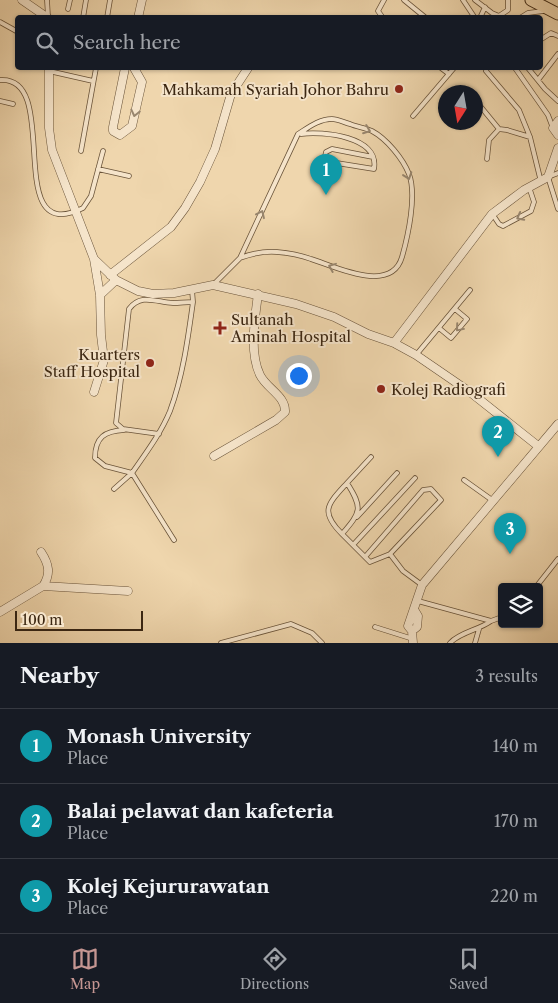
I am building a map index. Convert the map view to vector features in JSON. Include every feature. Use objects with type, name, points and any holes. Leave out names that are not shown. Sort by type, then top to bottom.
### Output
[{"type":"main road","points":[[530,0],[555,13]]},
{"type":"street","points":[[22,0],[45,15]]},
{"type":"street","points":[[139,15],[142,0]]},
{"type":"street","points":[[49,70],[49,128],[52,150],[94,259],[100,295],[100,334],[104,360],[94,392]]},
{"type":"street","points":[[125,70],[113,127],[113,131],[120,135],[132,126],[142,84],[135,70]]},
{"type":"street","points":[[100,295],[113,278],[171,228],[185,208],[200,182],[215,149],[231,94],[247,70]]},
{"type":"street","points":[[394,343],[473,235],[492,214],[548,177],[557,150],[556,128]]},
{"type":"street","points":[[94,259],[113,278],[138,291],[153,294],[174,293],[213,285],[258,294],[312,309],[394,343],[470,392],[538,446]]},
{"type":"street","points":[[214,456],[276,420],[285,412],[285,406],[281,399],[260,375],[256,360],[255,325],[258,294]]},
{"type":"street","points":[[412,638],[417,627],[418,616],[415,611],[422,585],[492,500],[558,425]]},
{"type":"street","points":[[0,612],[43,586],[47,580],[48,564],[41,552]]},
{"type":"street","points":[[43,586],[128,591]]},
{"type":"lane","points":[[47,0],[48,15]]},
{"type":"lane","points":[[68,9],[70,0]]},
{"type":"lane","points":[[84,15],[86,0]]},
{"type":"lane","points":[[108,15],[110,0]]},
{"type":"lane","points":[[380,15],[378,12],[384,0]]},
{"type":"lane","points":[[404,0],[422,15]]},
{"type":"lane","points":[[463,0],[473,15]]},
{"type":"lane","points":[[475,0],[497,15]]},
{"type":"lane","points":[[500,15],[508,10],[508,0]]},
{"type":"lane","points":[[481,15],[485,7]]},
{"type":"lane","points":[[527,15],[537,11],[555,13]]},
{"type":"lane","points":[[0,22],[15,30]]},
{"type":"lane","points":[[543,38],[551,33],[558,36]]},
{"type":"lane","points":[[538,80],[558,54]]},
{"type":"lane","points":[[53,70],[93,81]]},
{"type":"lane","points":[[81,152],[96,70]]},
{"type":"lane","points":[[444,70],[449,74]]},
{"type":"lane","points":[[413,116],[452,70]]},
{"type":"lane","points":[[516,70],[556,128]]},
{"type":"lane","points":[[530,70],[558,101]]},
{"type":"lane","points":[[486,71],[519,110],[530,137],[540,182]]},
{"type":"lane","points":[[0,80],[17,84],[23,91],[26,102],[28,148]]},
{"type":"lane","points":[[0,101],[13,104]]},
{"type":"lane","points":[[483,110],[499,129],[530,137]]},
{"type":"lane","points":[[548,115],[556,128]]},
{"type":"lane","points":[[213,285],[240,258],[298,134],[314,123],[333,119],[372,131],[389,144],[400,158],[409,175],[412,191],[409,222],[398,266],[384,274],[361,276],[340,271],[310,258],[277,252],[258,252],[240,258]]},
{"type":"lane","points":[[487,159],[489,140],[499,129]]},
{"type":"lane","points":[[298,134],[317,132],[343,136],[363,146],[373,157],[374,170],[324,160],[326,152],[332,149],[373,157]]},
{"type":"lane","points":[[46,213],[54,215],[75,211],[88,203],[103,151]]},
{"type":"lane","points":[[98,169],[130,176]]},
{"type":"lane","points":[[558,173],[548,177],[558,209]]},
{"type":"lane","points":[[492,214],[499,224],[503,226],[531,211],[534,202],[529,188]]},
{"type":"lane","points":[[114,489],[132,473],[158,434],[170,411],[179,383],[193,302],[192,289]]},
{"type":"lane","points":[[416,356],[470,290]]},
{"type":"lane","points":[[129,430],[119,426],[116,418],[129,309],[134,302],[140,300],[173,303],[193,302]]},
{"type":"lane","points":[[439,328],[451,338],[467,318],[455,309]]},
{"type":"lane","points":[[158,434],[129,430],[108,431],[98,440],[95,458],[105,466],[132,473],[174,540]]},
{"type":"lane","points":[[365,557],[423,490],[431,489],[442,499],[390,554],[370,562],[365,557],[353,545],[342,534],[331,522],[328,513],[330,501],[371,457]]},
{"type":"lane","points":[[342,534],[397,473]]},
{"type":"lane","points":[[353,545],[415,478]]},
{"type":"lane","points":[[464,480],[492,500]]},
{"type":"lane","points":[[347,482],[357,498],[357,517]]},
{"type":"lane","points":[[390,554],[403,571],[422,585]]},
{"type":"lane","points":[[539,583],[558,559]]},
{"type":"lane","points":[[418,601],[491,621]]},
{"type":"lane","points":[[450,643],[455,637],[479,629],[498,618]]},
{"type":"lane","points":[[221,643],[291,624],[312,633],[322,643]]},
{"type":"lane","points":[[375,627],[412,638]]},
{"type":"lane","points":[[476,643],[479,629]]},
{"type":"place","name":"Mahkamah Syariah Johor Bahru","points":[[399,89]]},
{"type":"place","name":"Monash University","points":[[326,195]]},
{"type":"place","name":"Sultanah Aminah Hospital","points":[[220,328]]},
{"type":"place","name":"Kuarters Staff Hospital","points":[[150,363]]},
{"type":"place","name":"Kolej Radiografi","points":[[381,389]]},
{"type":"place","name":"Balai pelawat dan kafeteria","points":[[498,457]]},
{"type":"place","name":"Kolej Kejururawatan","points":[[510,554]]}]
